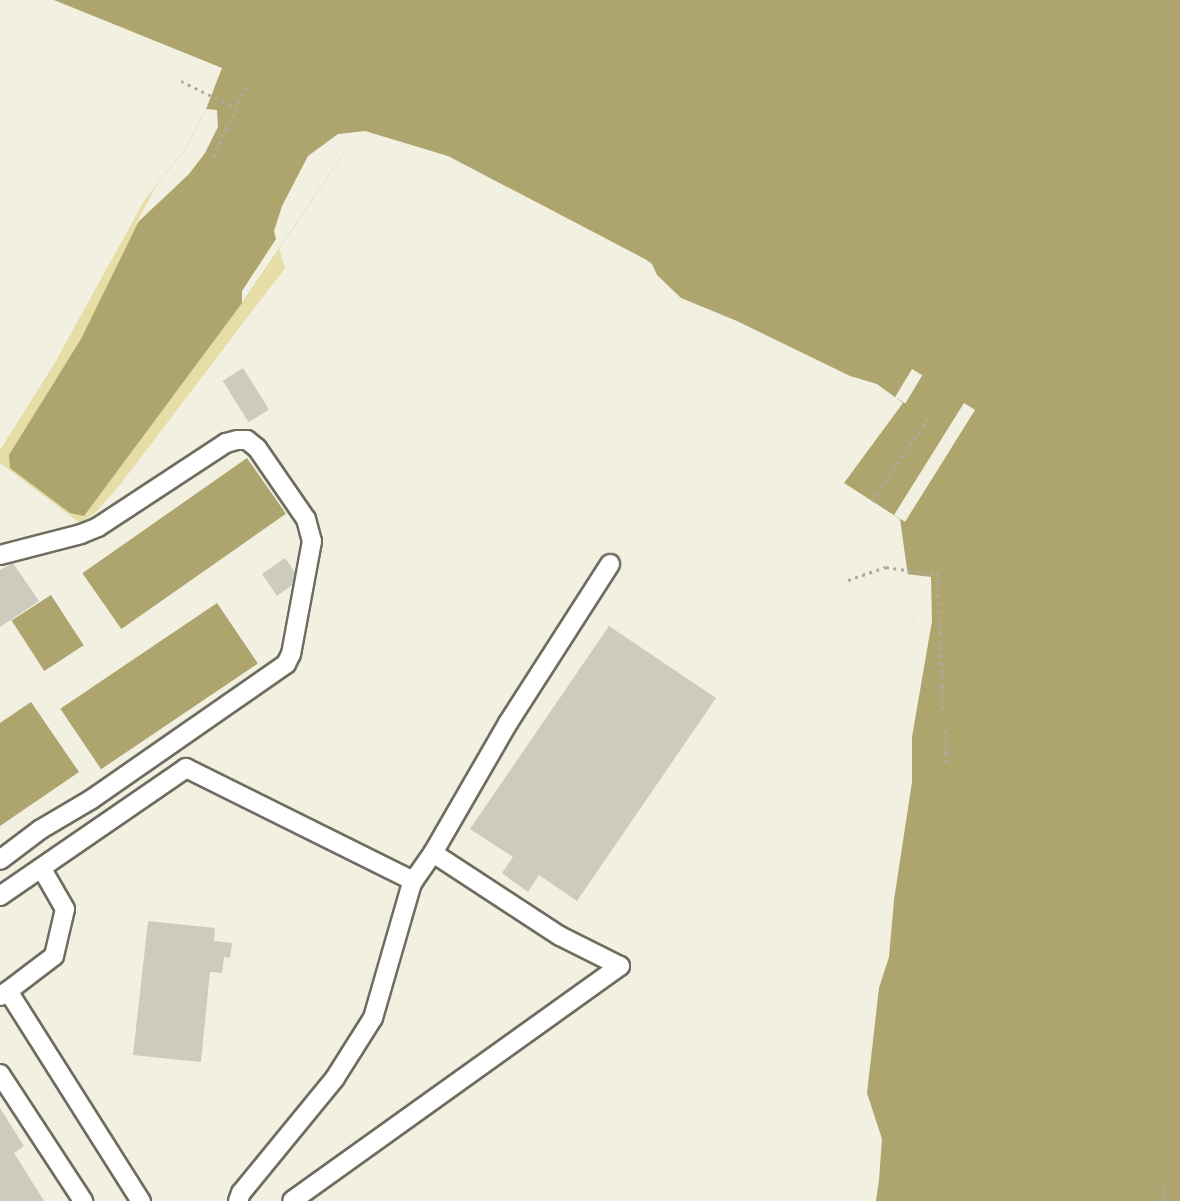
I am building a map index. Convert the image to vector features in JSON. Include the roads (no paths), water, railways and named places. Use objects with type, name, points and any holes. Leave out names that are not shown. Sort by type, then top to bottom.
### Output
[{"type":"lane","points":[[0,555],[81,534],[98,527],[226,443],[237,440],[247,440],[257,447],[306,519],[312,541],[291,654],[286,664],[92,799],[42,829],[0,860]]},
{"type":"lane","points":[[238,1201],[241,1192],[335,1078],[373,1018],[414,881],[433,853],[508,723],[609,564]]},
{"type":"lane","points":[[0,896],[186,768],[414,881]]},
{"type":"lane","points":[[292,1201],[620,966],[560,936],[433,853]]},
{"type":"lane","points":[[42,868],[65,909],[54,956],[4,994],[141,1201]]},
{"type":"lane","points":[[0,1074],[83,1201]]}]
